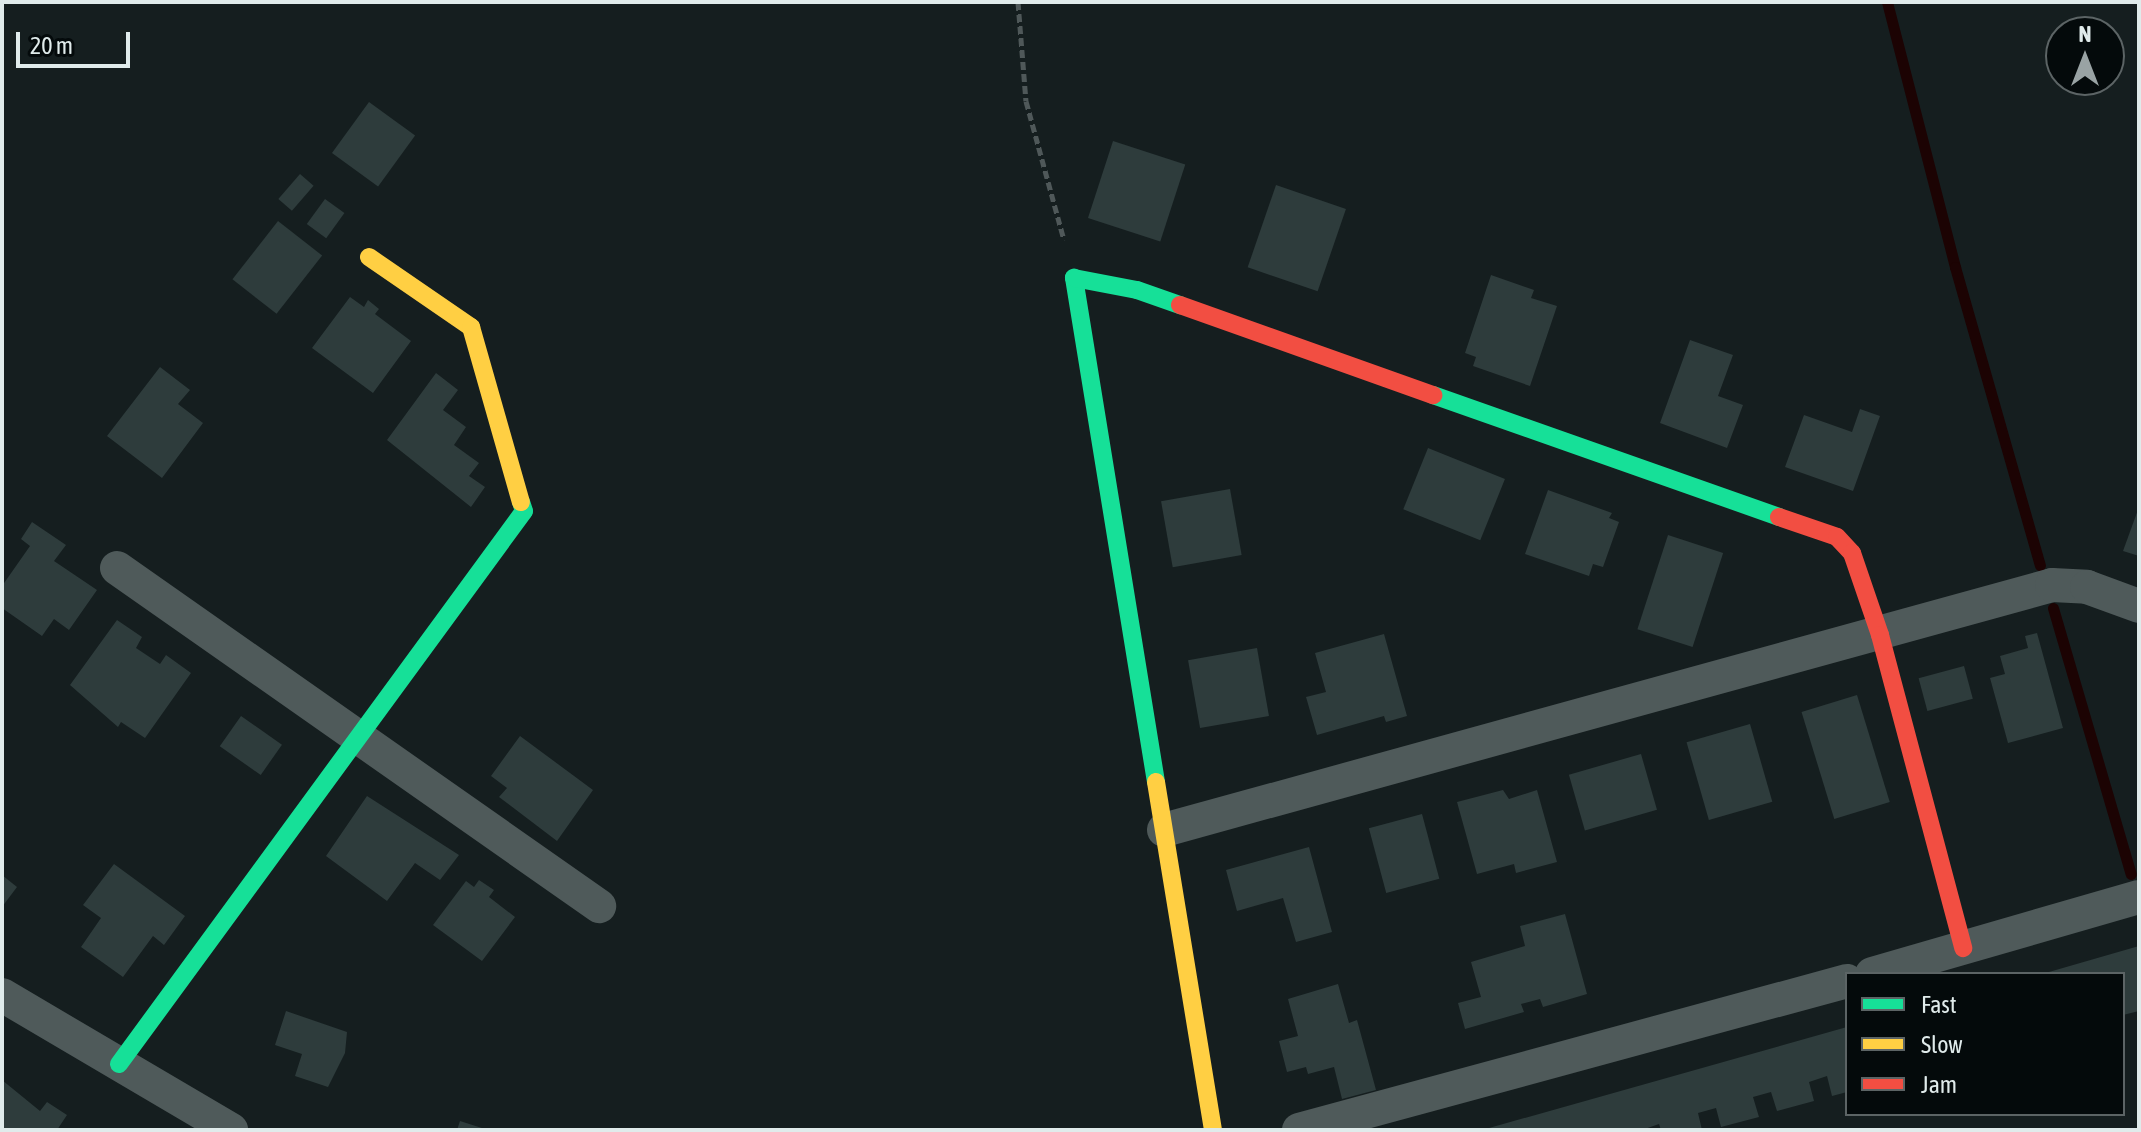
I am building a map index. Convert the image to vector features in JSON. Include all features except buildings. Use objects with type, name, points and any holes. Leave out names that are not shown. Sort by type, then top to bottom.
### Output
[{"type":"street","points":[[119,1064],[524,511],[471,327],[369,257]]},
{"type":"street","points":[[1213,1130],[1074,278],[1137,290],[1837,537],[1852,553],[1880,635],[1963,948]]},
{"type":"street","points":[[117,568],[356,740],[599,906]]},
{"type":"street","points":[[1164,830],[2069,583],[2139,606]]},
{"type":"street","points":[[1879,972],[2139,897]]},
{"type":"street","points":[[1299,1130],[1845,982]]},
{"type":"street","points":[[2,995],[231,1130]]},
{"type":"path","points":[[1018,2],[1026,101],[1074,278]]},
{"type":"waterway","points":[[1887,2],[1955,267],[2040,565]]},
{"type":"waterway","points":[[2053,608],[2131,874]]},
{"type":"traffic: fast","points":[[1156,782],[1074,278],[1137,290],[1180,305]]},
{"type":"traffic: fast","points":[[1433,395],[1779,517]]},
{"type":"traffic: fast","points":[[119,1064],[524,511],[521,502]]},
{"type":"traffic: slow","points":[[369,257],[471,327],[521,502]]},
{"type":"traffic: slow","points":[[1156,782],[1213,1130]]},
{"type":"traffic: jam","points":[[1180,305],[1433,395]]},
{"type":"traffic: jam","points":[[1779,517],[1837,537],[1852,553],[1880,635],[1963,948]]}]
